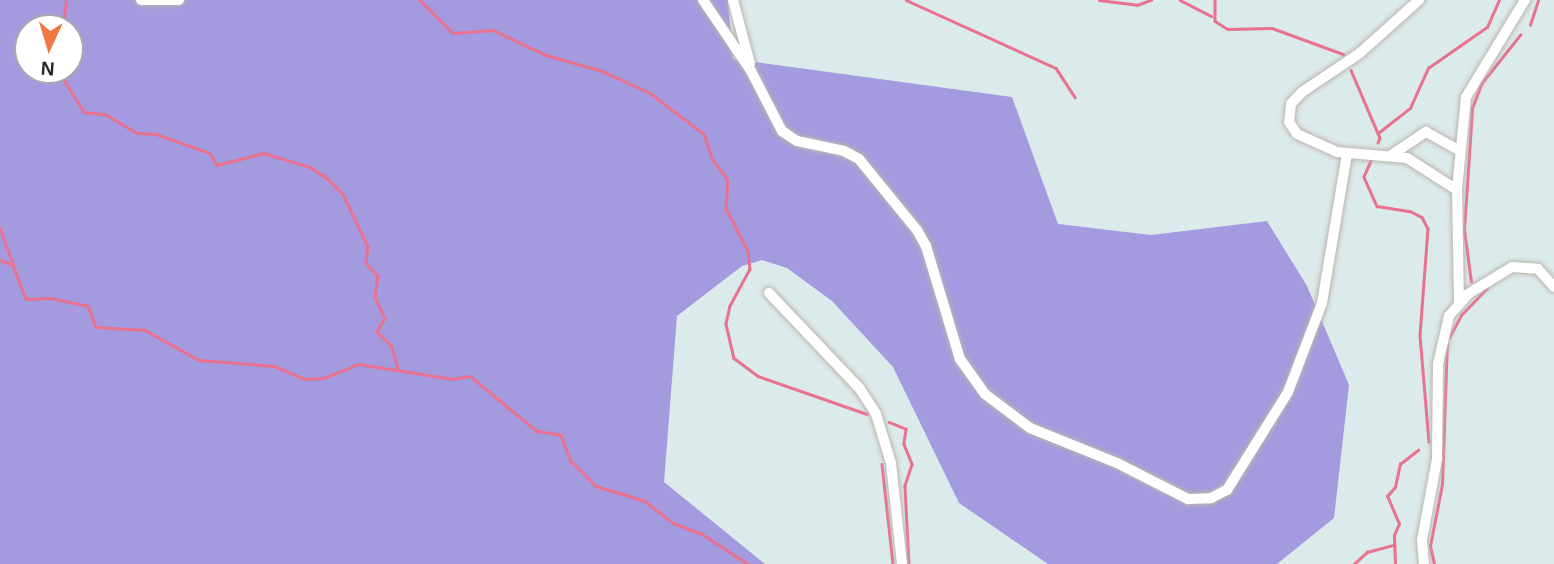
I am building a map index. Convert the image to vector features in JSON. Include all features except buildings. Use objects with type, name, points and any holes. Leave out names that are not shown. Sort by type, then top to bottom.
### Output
[{"type":"street","points":[[141,0],[179,0]]},
{"type":"street","points":[[703,0],[751,71],[782,131],[806,144],[844,151],[859,159],[917,230],[926,247],[960,359],[985,394],[1030,428],[1117,463],[1188,499],[1212,498],[1227,490],[1288,392],[1322,303],[1347,155]]},
{"type":"street","points":[[733,0],[751,71]]},
{"type":"street","points":[[1419,0],[1360,52],[1291,104],[1289,122],[1297,134],[1347,155],[1393,154],[1457,191]]},
{"type":"street","points":[[1459,303],[1457,191],[1468,92],[1525,0]]},
{"type":"street","points":[[1393,154],[1426,132],[1460,152]]},
{"type":"street","points":[[1424,564],[1422,540],[1437,459],[1439,347],[1445,326],[1459,303],[1494,275],[1517,266],[1543,272],[1554,287]]},
{"type":"street","points":[[769,293],[860,389],[876,414],[891,463],[902,564]]},
{"type":"shaded area","points":[[0,0],[728,0],[733,59],[1012,97],[1058,224],[1151,235],[1267,221],[1307,286],[1349,385],[1334,518],[1277,564],[1048,564],[959,503],[893,367],[832,301],[787,268],[762,260],[742,266],[677,316],[664,482],[765,564],[0,564]]},
{"type":"waterway","points":[[64,14],[66,0]]},
{"type":"waterway","points":[[420,0],[453,33],[493,30],[546,55],[602,71],[650,93],[704,134],[713,160],[728,180],[726,208],[748,251],[750,269],[730,306],[726,324],[734,358],[758,376],[867,414]]},
{"type":"waterway","points":[[906,0],[1056,68],[1075,97]]},
{"type":"waterway","points":[[1099,0],[1137,5],[1151,0]]},
{"type":"waterway","points":[[1180,0],[1211,16]]},
{"type":"waterway","points":[[1215,0],[1215,21],[1228,29],[1272,28],[1343,54]]},
{"type":"waterway","points":[[1378,133],[1410,108],[1428,68],[1487,27],[1499,0]]},
{"type":"waterway","points":[[1530,25],[1538,0]]},
{"type":"waterway","points":[[1471,282],[1464,230],[1472,108],[1481,84],[1520,35]]},
{"type":"waterway","points":[[1351,70],[1380,138],[1378,143]]},
{"type":"waterway","points":[[67,84],[84,112],[107,115],[137,133],[156,134],[210,153],[217,165],[264,153],[310,167],[327,178],[343,194],[368,247],[366,263],[378,276],[375,297],[385,318],[377,332],[391,345],[398,368]]},
{"type":"waterway","points":[[1371,161],[1364,177],[1377,206],[1410,211],[1422,217],[1428,229],[1420,335],[1429,442]]},
{"type":"waterway","points":[[0,228],[13,264]]},
{"type":"waterway","points":[[0,260],[13,265],[26,299],[51,298],[88,306],[96,327],[145,330],[199,360],[274,366],[304,379],[324,378],[359,364],[452,379],[470,376],[537,431],[561,435],[571,461],[596,486],[645,501],[673,523],[702,534],[748,564]]},
{"type":"waterway","points":[[1449,338],[1462,314],[1487,288]]},
{"type":"waterway","points":[[1434,564],[1430,546],[1442,484],[1447,344]]},
{"type":"waterway","points":[[889,422],[906,429],[904,444],[912,464],[905,486],[909,564]]},
{"type":"waterway","points":[[1395,564],[1394,535],[1399,524],[1387,496],[1395,487],[1400,464],[1418,450]]},
{"type":"waterway","points":[[882,464],[893,564]]},
{"type":"waterway","points":[[1354,564],[1367,552],[1393,545]]}]
